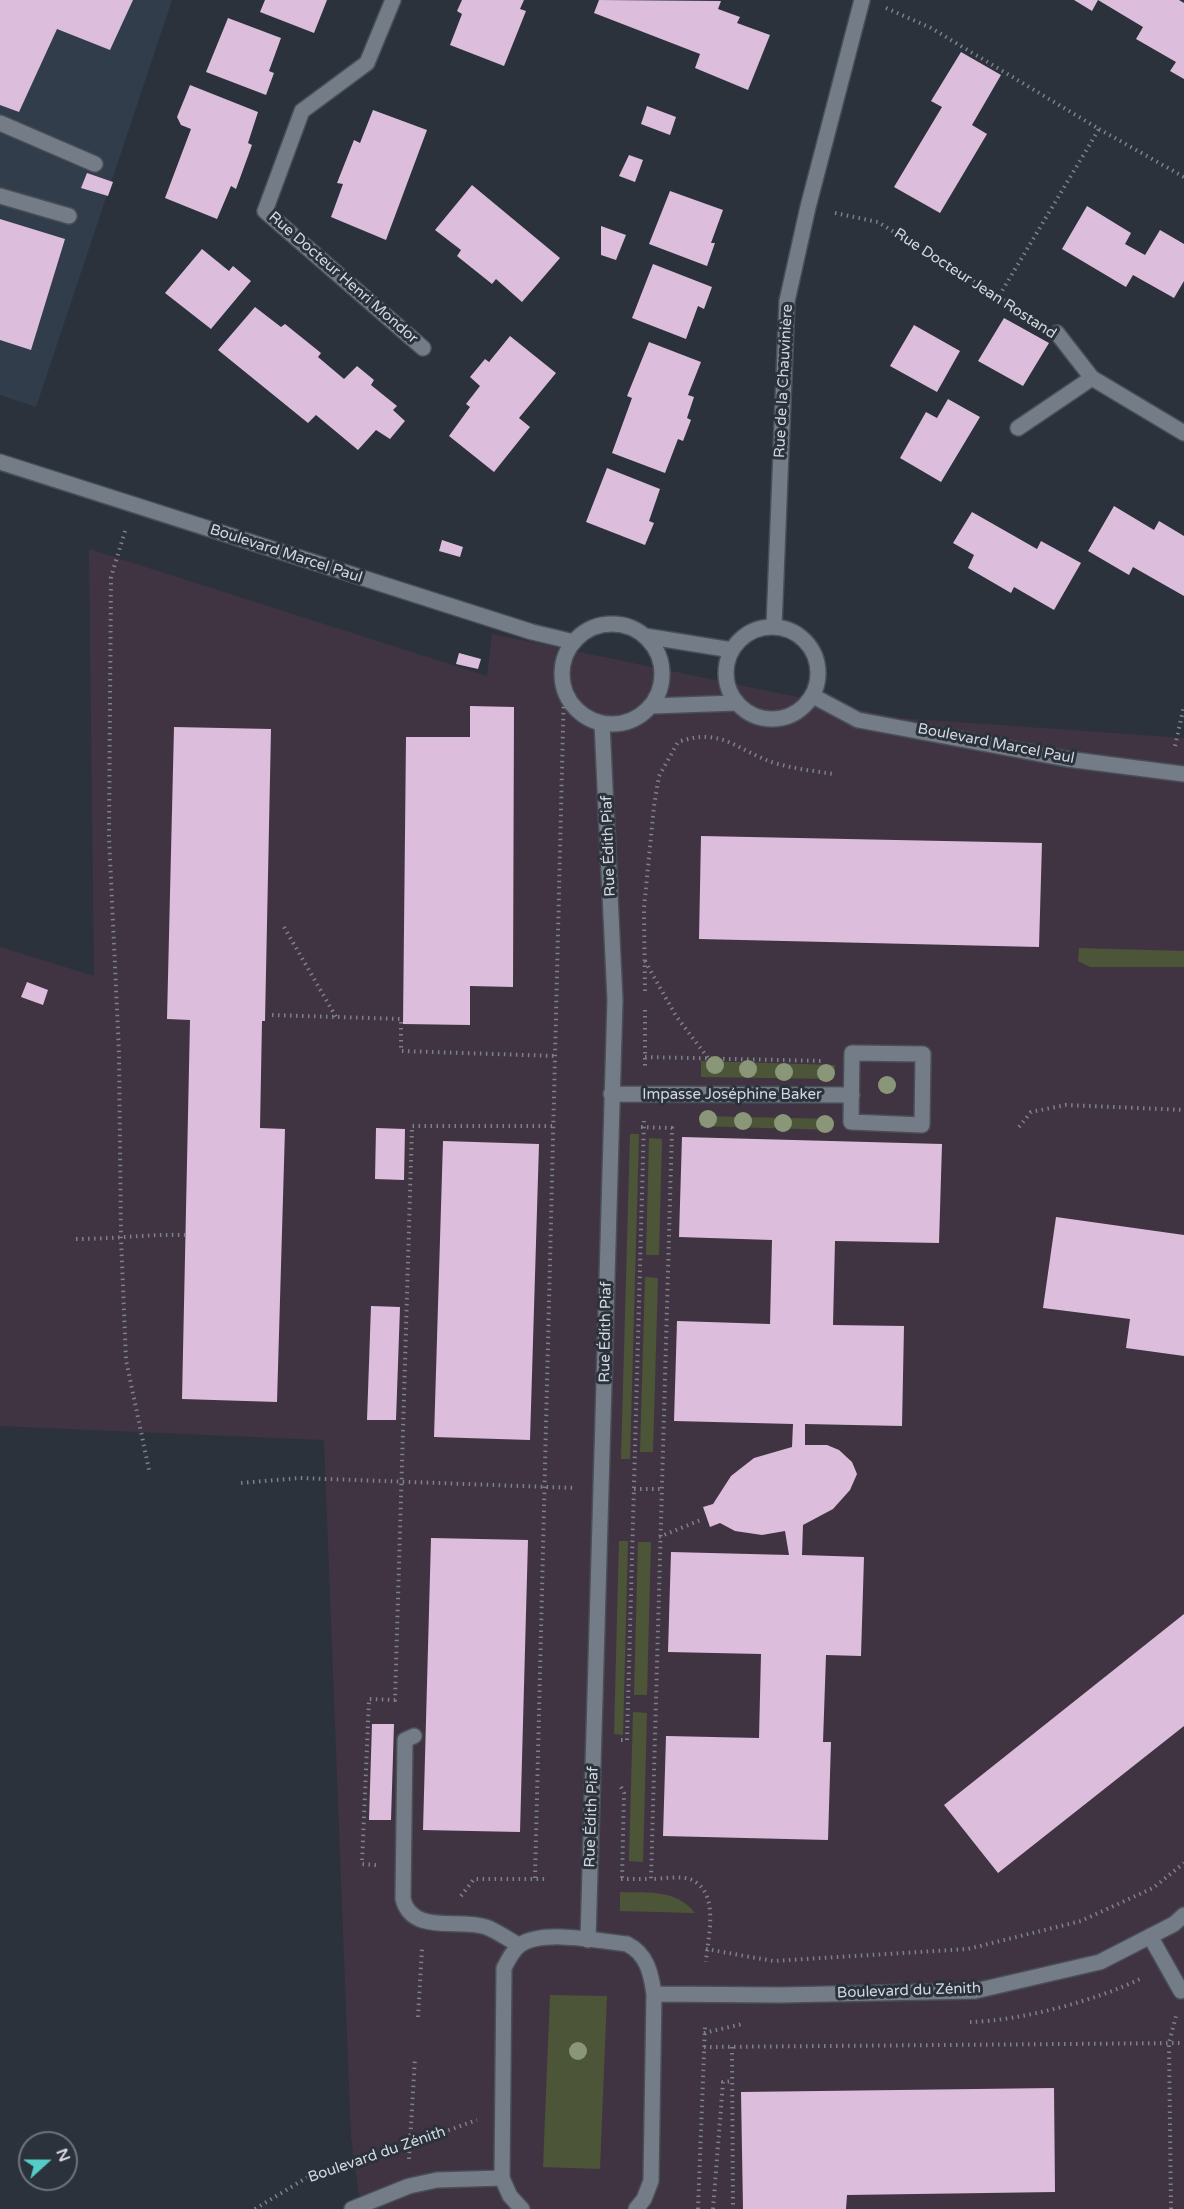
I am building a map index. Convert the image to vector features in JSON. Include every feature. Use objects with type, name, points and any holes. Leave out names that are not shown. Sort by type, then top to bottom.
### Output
[{"type":"street","name":"Rue Docteur Henri Mondor","points":[[393,0],[368,63],[302,111],[265,211],[423,348]]},
{"type":"street","name":"Rue de la Chauvinière","points":[[774,626],[787,301],[808,207],[862,0]]},
{"type":"street","points":[[0,123],[95,164]]},
{"type":"street","points":[[0,196],[69,216]]},
{"type":"street","name":"Rue Docteur Jean Rostand","points":[[1057,333],[1092,378],[1184,434]]},
{"type":"street","points":[[1018,428],[1092,378]]},
{"type":"street","name":"Boulevard Marcel Paul","points":[[0,462],[532,632],[574,642]]},
{"type":"street","points":[[616,624],[632,628],[645,636],[655,648],[661,662],[663,678],[659,693],[651,706],[629,722],[602,723],[578,711],[564,687],[562,672],[566,656],[574,642],[593,628],[616,624]]},
{"type":"street","points":[[774,626],[789,629],[803,637],[813,650],[819,665],[818,681],[813,696],[791,715],[777,719],[755,716],[737,703],[726,677],[727,663],[732,650],[750,632],[774,626]]},
{"type":"street","points":[[645,636],[732,650]]},
{"type":"street","name":"Boulevard Marcel Paul","points":[[813,696],[858,720],[1067,759],[1177,773]]},
{"type":"street","points":[[651,706],[737,703]]},
{"type":"street","name":"Rue Édith Piaf","points":[[588,1940],[615,1000],[602,723]]},
{"type":"street","points":[[852,1053],[923,1054],[922,1125],[851,1122],[852,1095],[852,1053]]},
{"type":"street","name":"Impasse Joséphine Baker","points":[[612,1094],[852,1095]]},
{"type":"street","points":[[414,1736],[405,1740],[403,1899],[405,1908],[414,1917],[426,1921],[485,1927],[519,1946]]},
{"type":"street","name":"Boulevard du Zénith","points":[[654,1994],[780,1995],[975,1991],[1100,1962],[1174,1924],[1184,1915]]},
{"type":"street","points":[[522,2209],[510,2196],[502,2178],[504,1968],[519,1946],[531,1939],[546,1936],[627,1944],[638,1949],[651,1974],[654,1994],[651,2181],[644,2199],[636,2209]]},
{"type":"street","points":[[1150,1936],[1183,1990]]},
{"type":"street","points":[[352,2209],[409,2186],[437,2180],[502,2178]]},
{"type":"path","points":[[878,5],[932,28],[1099,129],[1184,177]]},
{"type":"path","points":[[999,296],[1099,129]]},
{"type":"path","name":"Rue Docteur Jean Rostand","points":[[808,207],[878,222],[1057,333]]},
{"type":"path","points":[[132,505],[111,577],[109,836],[119,1053],[121,1238],[126,1360],[149,1470]]},
{"type":"path","points":[[547,1879],[535,1878],[564,687]]},
{"type":"path","points":[[1177,773],[1184,706]]},
{"type":"path","points":[[617,1749],[617,1740],[627,1740],[645,1094],[644,908],[659,776],[678,742],[708,735],[781,765],[833,774]]},
{"type":"path","points":[[284,927],[336,1017]]},
{"type":"path","points":[[645,961],[676,1016],[709,1058]]},
{"type":"path","points":[[272,1015],[401,1018],[401,1051],[556,1056]]},
{"type":"path","points":[[645,1057],[852,1062]]},
{"type":"path","points":[[1019,1127],[1031,1112],[1066,1105],[1184,1110]]},
{"type":"path","points":[[404,1866],[362,1864],[369,1699],[395,1700],[412,1126],[554,1126]]},
{"type":"path","points":[[636,1127],[672,1128],[660,1489],[651,1879]]},
{"type":"path","points":[[76,1239],[121,1238],[142,1234],[185,1235]]},
{"type":"path","points":[[241,1483],[300,1478],[544,1488],[660,1489]]},
{"type":"path","points":[[659,1537],[703,1519]]},
{"type":"path","points":[[616,1778],[624,1793],[621,1879],[687,1879],[699,1886],[709,1908],[710,1939],[706,1949],[706,1962]]},
{"type":"path","points":[[706,1949],[773,1960],[968,1949],[1081,1922],[1153,1888],[1184,1863]]},
{"type":"path","points":[[1171,2209],[1169,2043],[1183,1990]]},
{"type":"path","points":[[698,2209],[705,2026]]},
{"type":"path","points":[[704,2048],[1184,2043]]},
{"type":"path","points":[[732,2047],[733,2209]]},
{"type":"path","points":[[409,2163],[415,2058]]},
{"type":"path","points":[[713,2209],[723,2082],[732,2081]]},
{"type":"path","name":"Boulevard du Zénith","points":[[255,2209],[311,2175],[410,2144],[503,2110]]},
{"type":"shaded area","points":[[0,0],[172,0],[36,407],[0,395]]},
{"type":"shaded area","points":[[89,549],[487,676],[492,634],[899,718],[1184,738],[1184,2209],[361,2209],[351,2137],[324,1440],[0,1426],[0,947],[94,976]]},
{"type":"green space","points":[[1079,948],[1184,951],[1184,967],[1090,967],[1078,961]]},
{"type":"green space","points":[[701,1061],[835,1065],[834,1079],[701,1077]]},
{"type":"green space","points":[[700,1116],[833,1119],[833,1130],[700,1126]]},
{"type":"green space","points":[[630,1134],[639,1134],[630,1459],[621,1459]]},
{"type":"green space","points":[[649,1138],[662,1139],[659,1255],[646,1255]]},
{"type":"green space","points":[[645,1277],[658,1278],[653,1452],[640,1452]]},
{"type":"green space","points":[[619,1541],[628,1541],[623,1735],[614,1734]]},
{"type":"green space","points":[[638,1542],[651,1542],[647,1695],[634,1695]]},
{"type":"green space","points":[[633,1712],[647,1713],[643,1862],[629,1861]]},
{"type":"green space","points":[[620,1892],[671,1896],[688,1905],[695,1913],[620,1911]]},
{"type":"green space","points":[[550,1995],[607,1996],[600,2169],[543,2167]]},
{"type":"building","points":[[0,0],[133,0],[110,50],[57,29],[19,112],[0,105]]},
{"type":"building","points":[[265,0],[327,0],[314,33],[260,12]]},
{"type":"building","points":[[462,0],[524,0],[520,9],[526,11],[504,66],[450,45],[462,14],[457,11]]},
{"type":"building","points":[[599,0],[721,1],[718,9],[740,17],[737,23],[770,35],[748,90],[695,68],[700,54],[594,13]]},
{"type":"building","points":[[1074,0],[1098,0],[1092,11]]},
{"type":"building","points":[[1098,0],[1179,0],[1184,3],[1184,79],[1170,71],[1176,62],[1136,39],[1143,27]]},
{"type":"building","points":[[228,18],[281,38],[269,71],[274,73],[266,95],[206,72]]},
{"type":"building","points":[[961,52],[1001,75],[972,125],[987,134],[940,213],[894,187],[942,107],[931,101]]},
{"type":"building","points":[[190,85],[258,112],[248,143],[252,145],[236,189],[231,186],[217,219],[165,198],[191,129],[181,125],[177,117]]},
{"type":"building","points":[[647,106],[676,117],[670,135],[641,124]]},
{"type":"building","points":[[373,110],[427,130],[386,240],[331,217],[343,184],[337,183],[354,140],[360,143]]},
{"type":"building","points":[[629,155],[643,160],[635,182],[619,176]]},
{"type":"building","points":[[87,173],[113,182],[108,196],[81,188]]},
{"type":"building","points":[[472,185],[560,258],[522,302],[496,279],[492,284],[457,256],[461,250],[435,230]]},
{"type":"building","points":[[670,191],[723,210],[711,243],[715,243],[707,266],[649,244]]},
{"type":"building","points":[[1087,206],[1131,233],[1125,244],[1145,255],[1160,230],[1184,244],[1184,281],[1174,298],[1133,275],[1126,287],[1062,249]]},
{"type":"building","points":[[0,219],[65,239],[31,350],[0,340]]},
{"type":"building","points":[[601,226],[626,235],[616,260],[601,255]]},
{"type":"building","points":[[202,249],[229,271],[233,266],[251,281],[211,329],[165,293]]},
{"type":"building","points":[[653,264],[712,287],[704,309],[698,306],[686,339],[632,318]]},
{"type":"building","points":[[255,307],[281,327],[285,324],[321,353],[318,357],[344,379],[357,366],[374,380],[371,385],[397,406],[393,410],[405,421],[390,439],[376,430],[358,450],[316,415],[308,423],[218,350]]},
{"type":"building","points":[[1004,318],[1049,343],[1023,386],[978,361]]},
{"type":"building","points":[[914,325],[960,351],[937,392],[890,366]]},
{"type":"building","points":[[510,336],[556,373],[519,418],[530,427],[494,472],[449,436],[470,407],[466,404],[480,386],[470,377],[485,359],[489,362]]},
{"type":"building","points":[[649,342],[701,362],[688,395],[694,397],[687,418],[691,420],[683,441],[678,439],[665,473],[612,453],[632,398],[627,396]]},
{"type":"building","points":[[948,399],[980,417],[941,482],[900,458],[926,412],[937,418]]},
{"type":"building","points":[[607,468],[660,489],[649,521],[654,523],[645,545],[586,522]]},
{"type":"building","points":[[1114,506],[1154,530],[1159,521],[1184,536],[1184,596],[1133,567],[1129,575],[1088,551]]},
{"type":"building","points":[[972,512],[1037,549],[1041,541],[1081,563],[1054,610],[1014,587],[1011,593],[968,568],[974,555],[953,543]]},
{"type":"building","points":[[442,540],[463,547],[460,557],[439,551]]},
{"type":"building","points":[[459,653],[481,659],[478,669],[456,664]]},
{"type":"building","points":[[470,706],[514,707],[513,987],[470,986],[470,1025],[403,1024],[406,737],[470,737]]},
{"type":"building","points":[[174,727],[271,729],[265,1021],[262,1021],[260,1128],[285,1129],[277,1402],[182,1399],[190,1020],[167,1019]]},
{"type":"building","points":[[701,836],[1042,843],[1039,947],[699,939]]},
{"type":"building","points":[[27,982],[48,990],[43,1005],[21,997]]},
{"type":"building","points":[[376,1128],[405,1129],[404,1180],[375,1179]]},
{"type":"building","points":[[682,1137],[942,1144],[939,1243],[835,1241],[833,1325],[904,1326],[902,1426],[805,1424],[805,1445],[827,1445],[839,1450],[852,1462],[857,1474],[850,1490],[833,1509],[803,1525],[802,1555],[864,1557],[861,1656],[826,1655],[823,1742],[831,1742],[828,1840],[663,1836],[666,1736],[759,1738],[761,1654],[668,1652],[671,1552],[789,1555],[785,1531],[762,1535],[735,1531],[720,1523],[710,1527],[703,1507],[713,1504],[731,1476],[754,1458],[792,1447],[793,1424],[674,1421],[677,1321],[770,1324],[772,1240],[679,1237]]},
{"type":"building","points":[[443,1141],[539,1144],[530,1440],[434,1437]]},
{"type":"building","points":[[1056,1217],[1184,1235],[1184,1356],[1126,1348],[1130,1319],[1043,1308]]},
{"type":"building","points":[[371,1306],[400,1307],[396,1420],[367,1420]]},
{"type":"building","points":[[431,1538],[528,1540],[520,1832],[423,1830]]},
{"type":"building","points":[[1184,1614],[1184,1726],[998,1873],[944,1805]]},
{"type":"building","points":[[372,1724],[394,1724],[391,1820],[369,1820]]},
{"type":"building","points":[[1054,2088],[1055,2192],[847,2195],[846,2209],[743,2209],[741,2092]]}]
